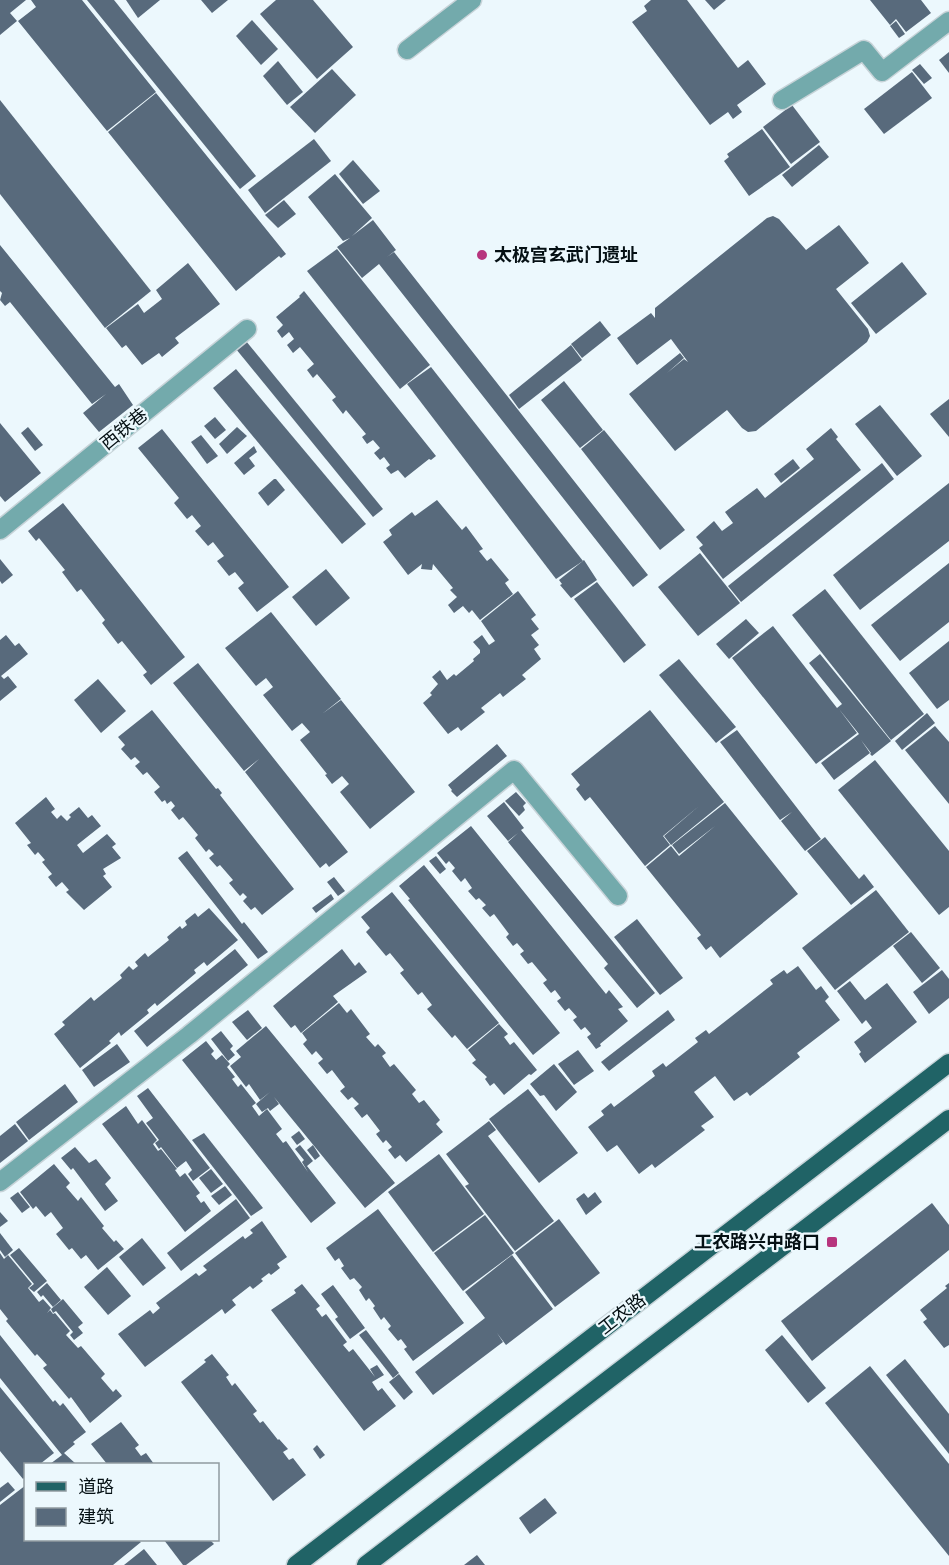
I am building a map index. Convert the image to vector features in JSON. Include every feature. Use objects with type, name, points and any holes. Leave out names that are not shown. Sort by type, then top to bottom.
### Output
[{"type":"main road","name":"工农路","points":[[296,1565],[949,1063]]},
{"type":"main road","points":[[366,1565],[949,1119]]},
{"type":"street","points":[[407,50],[472,0]]},
{"type":"street","points":[[782,100],[864,50],[882,72],[949,21]]},
{"type":"street","name":"西铁巷","points":[[0,530],[248,329]]},
{"type":"street","points":[[0,1182],[189,1035],[514,770],[618,896]]},
{"type":"building","points":[[0,0],[26,0],[10,13],[17,21],[0,35]]},
{"type":"building","points":[[31,0],[82,0],[156,92],[107,131],[18,21],[36,7]]},
{"type":"building","points":[[87,0],[114,0],[256,176],[240,189]]},
{"type":"building","points":[[126,0],[160,0],[138,18]]},
{"type":"building","points":[[201,0],[228,0],[212,13]]},
{"type":"building","points":[[276,0],[313,0],[353,47],[317,79],[260,14]]},
{"type":"building","points":[[651,0],[687,0],[738,68],[748,60],[766,84],[737,105],[742,112],[733,119],[728,112],[710,125],[632,22],[647,11],[644,6]]},
{"type":"building","points":[[705,0],[726,0],[714,10]]},
{"type":"building","points":[[870,0],[921,0],[931,13],[906,32],[896,19],[890,25]]},
{"type":"building","points":[[252,20],[278,49],[261,65],[236,36]]},
{"type":"building","points":[[896,21],[905,34],[899,38],[890,26]]},
{"type":"building","points":[[949,52],[949,73],[939,60]]},
{"type":"building","points":[[278,61],[303,92],[287,105],[263,76]]},
{"type":"building","points":[[920,64],[932,78],[924,84],[912,70]]},
{"type":"building","points":[[332,69],[356,95],[315,133],[290,107]]},
{"type":"building","points":[[912,72],[932,98],[884,134],[864,109]]},
{"type":"building","points":[[156,93],[286,254],[281,258],[279,256],[236,291],[108,132]]},
{"type":"building","points":[[0,100],[151,291],[105,328],[0,194]]},
{"type":"building","points":[[792,105],[820,142],[791,164],[763,127]]},
{"type":"building","points":[[762,129],[790,167],[749,196],[724,161],[729,157],[727,154]]},
{"type":"building","points":[[314,139],[331,161],[265,213],[248,190]]},
{"type":"building","points":[[819,145],[829,157],[792,187],[782,175]]},
{"type":"building","points":[[353,160],[380,191],[363,204],[339,174]]},
{"type":"building","points":[[335,174],[372,218],[352,236],[373,220],[396,250],[387,257],[394,252],[648,575],[633,587],[379,264],[362,278],[337,247],[350,238],[343,241],[308,197]]},
{"type":"building","points":[[284,200],[296,214],[278,228],[265,215]]},
{"type":"building","points":[[773,216],[779,219],[806,250],[839,225],[869,263],[836,289],[868,329],[870,336],[867,342],[756,431],[748,432],[742,428],[727,410],[675,451],[629,394],[680,353],[684,358],[667,373],[684,359],[688,362],[671,339],[637,365],[617,338],[651,313],[655,318],[655,308],[767,218]]},
{"type":"building","points":[[0,245],[115,387],[119,384],[133,405],[99,432],[83,413],[106,394],[92,404],[10,302],[5,306],[0,300],[2,293],[0,291]]},
{"type":"building","points":[[337,249],[430,365],[400,389],[307,271]]},
{"type":"building","points":[[902,262],[927,294],[876,334],[851,303]]},
{"type":"building","points":[[188,263],[220,304],[175,338],[179,343],[162,357],[159,353],[142,365],[126,345],[122,348],[106,328],[138,304],[144,313],[162,299],[156,290]]},
{"type":"building","points":[[304,291],[436,456],[405,478],[398,470],[391,474],[386,468],[390,465],[384,457],[380,460],[374,453],[380,448],[373,440],[367,444],[362,437],[366,434],[346,410],[343,414],[332,400],[336,397],[317,374],[313,378],[307,370],[314,364],[300,347],[293,353],[287,345],[294,339],[289,332],[282,338],[277,331],[283,325],[276,317]]},
{"type":"building","points":[[600,321],[611,335],[582,358],[571,344]]},
{"type":"building","points":[[246,341],[383,509],[373,517],[236,349]]},
{"type":"building","points":[[571,345],[582,360],[519,409],[509,395]]},
{"type":"building","points":[[431,367],[583,561],[556,579],[407,384]]},
{"type":"building","points":[[236,369],[366,524],[342,544],[213,388]]},
{"type":"building","points":[[564,381],[603,430],[580,448],[541,400]]},
{"type":"building","points":[[949,399],[949,437],[930,414]]},
{"type":"building","points":[[880,405],[922,456],[897,476],[855,424]]},
{"type":"building","points":[[215,417],[226,430],[215,439],[204,426]]},
{"type":"building","points":[[0,423],[41,473],[5,502],[0,496]]},
{"type":"building","points":[[28,427],[43,445],[35,451],[21,433]]},
{"type":"building","points":[[237,427],[247,436],[227,454],[219,444]]},
{"type":"building","points":[[831,428],[838,437],[836,439],[861,470],[723,579],[699,548],[703,545],[696,537],[714,521],[722,531],[733,523],[725,512],[757,488],[765,498],[814,459],[806,449]]},
{"type":"building","points":[[162,429],[289,587],[257,612],[238,588],[244,583],[235,572],[229,576],[217,561],[224,556],[213,542],[208,546],[195,531],[201,526],[192,515],[187,519],[174,503],[179,498],[138,448]]},
{"type":"building","points":[[604,430],[685,530],[660,550],[581,449]]},
{"type":"building","points":[[201,435],[218,456],[207,464],[191,442]]},
{"type":"building","points":[[254,446],[257,452],[249,458],[255,466],[244,475],[234,463]]},
{"type":"building","points":[[793,459],[800,468],[781,483],[774,474]]},
{"type":"building","points":[[882,463],[894,479],[741,602],[728,586]]},
{"type":"building","points":[[274,479],[285,490],[268,506],[258,493]]},
{"type":"building","points":[[949,483],[949,541],[860,610],[833,575]]},
{"type":"building","points":[[437,500],[462,530],[466,526],[483,549],[479,551],[487,561],[491,558],[509,580],[505,583],[513,594],[480,620],[472,610],[469,613],[463,606],[454,613],[448,605],[457,597],[450,590],[453,588],[433,564],[432,570],[421,569],[422,564],[408,575],[383,542],[392,535],[389,530],[412,512],[415,516]]},
{"type":"building","points":[[63,503],[185,657],[151,685],[143,675],[147,672],[122,641],[118,644],[102,623],[105,620],[81,589],[77,592],[62,572],[65,570],[39,538],[36,541],[28,531]]},
{"type":"building","points":[[700,553],[740,603],[698,636],[658,587]]},
{"type":"building","points":[[0,559],[13,575],[2,584],[0,581]]},
{"type":"building","points":[[584,560],[597,580],[571,598],[560,585],[562,584],[559,580]]},
{"type":"building","points":[[949,563],[949,622],[900,661],[871,625]]},
{"type":"building","points":[[326,569],[350,598],[316,626],[292,597]]},
{"type":"building","points":[[597,582],[646,645],[624,663],[574,599]]},
{"type":"building","points":[[825,589],[924,714],[891,740],[792,615]]},
{"type":"building","points":[[518,591],[536,615],[531,619],[539,629],[531,635],[539,645],[534,649],[541,659],[522,675],[526,679],[503,697],[500,693],[481,708],[485,712],[461,731],[458,727],[448,734],[423,703],[432,695],[430,693],[438,684],[432,677],[440,670],[447,680],[454,674],[456,676],[474,661],[473,659],[480,653],[480,650],[473,642],[482,635],[489,645],[495,641],[481,621]]},
{"type":"building","points":[[271,612],[341,699],[322,714],[341,700],[415,792],[370,829],[340,792],[349,784],[342,776],[332,784],[325,775],[327,774],[300,740],[310,732],[302,723],[292,731],[263,695],[273,687],[266,678],[256,686],[225,648]]},
{"type":"building","points":[[746,619],[759,633],[729,659],[716,644]]},
{"type":"building","points":[[773,626],[837,708],[842,704],[809,663],[820,654],[891,741],[872,756],[871,753],[861,740],[870,753],[834,780],[821,763],[859,734],[839,709],[857,733],[816,764],[732,658]]},
{"type":"building","points":[[6,635],[15,646],[19,643],[28,654],[1,676],[4,679],[8,676],[17,687],[0,701],[0,640]]},
{"type":"building","points":[[949,641],[949,700],[937,709],[909,673]]},
{"type":"building","points":[[679,659],[736,727],[716,743],[659,675]]},
{"type":"building","points":[[198,663],[348,852],[329,867],[326,863],[320,868],[245,772],[259,759],[244,771],[173,683]]},
{"type":"building","points":[[98,679],[126,711],[101,733],[74,700]]},
{"type":"building","points":[[152,710],[216,789],[218,788],[222,793],[220,795],[294,889],[262,915],[255,907],[251,910],[243,901],[247,897],[243,893],[240,896],[229,883],[233,880],[220,865],[217,867],[209,858],[214,854],[209,849],[206,852],[195,838],[198,835],[183,817],[179,820],[171,810],[175,806],[171,801],[167,804],[165,800],[162,802],[154,792],[160,787],[147,772],[143,775],[135,766],[140,762],[135,757],[131,760],[121,749],[125,745],[118,737]]},
{"type":"building","points":[[650,710],[724,802],[671,845],[664,836],[699,806],[663,836],[670,845],[645,866],[590,797],[585,801],[576,789],[580,785],[571,774]]},
{"type":"building","points":[[927,713],[935,723],[902,750],[895,741]]},
{"type":"building","points":[[935,726],[949,742],[949,804],[905,750]]},
{"type":"building","points":[[737,730],[821,839],[805,851],[781,821],[792,812],[780,820],[720,742]]},
{"type":"building","points":[[497,744],[507,756],[457,797],[448,785]]},
{"type":"building","points":[[875,760],[949,851],[949,907],[939,915],[838,790]]},
{"type":"building","points":[[516,792],[526,803],[523,806],[525,810],[519,816],[505,801]]},
{"type":"building","points":[[46,797],[55,809],[51,812],[57,819],[61,815],[67,821],[71,817],[69,815],[79,807],[88,818],[92,815],[101,826],[77,845],[83,853],[107,834],[116,844],[112,847],[121,858],[103,869],[106,874],[103,876],[112,887],[84,910],[66,892],[69,890],[62,882],[56,887],[48,877],[52,874],[42,862],[45,860],[38,852],[35,855],[27,845],[31,843],[15,823]]},
{"type":"building","points":[[504,802],[524,828],[521,830],[655,993],[637,1008],[604,968],[608,964],[508,842],[518,833],[508,841],[487,816]]},
{"type":"building","points":[[725,803],[798,894],[720,958],[711,946],[706,950],[697,938],[701,935],[646,867],[671,846],[679,856],[715,826],[679,854],[672,845]]},
{"type":"building","points":[[471,826],[606,994],[609,990],[623,1007],[618,1009],[628,1021],[596,1049],[587,1037],[591,1034],[585,1027],[581,1030],[573,1020],[577,1017],[569,1008],[565,1011],[557,1001],[561,998],[555,990],[551,993],[543,983],[547,980],[532,962],[528,964],[520,954],[524,951],[517,943],[513,946],[506,937],[509,934],[494,914],[490,917],[482,908],[486,905],[479,898],[476,900],[468,891],[472,888],[465,878],[461,882],[452,871],[455,868],[449,861],[446,864],[437,853]]},
{"type":"building","points":[[825,837],[859,879],[864,874],[874,887],[851,905],[807,851]]},
{"type":"building","points":[[187,851],[242,924],[244,922],[268,952],[258,959],[178,858]]},
{"type":"building","points":[[436,856],[446,869],[440,874],[429,861]]},
{"type":"building","points":[[424,865],[560,1033],[533,1055],[399,886]]},
{"type":"building","points":[[334,877],[345,891],[338,896],[327,882]]},
{"type":"building","points":[[876,890],[909,932],[835,990],[802,948]]},
{"type":"building","points":[[392,892],[499,1023],[467,1049],[455,1035],[452,1038],[427,1009],[432,1005],[422,992],[418,995],[400,973],[404,970],[390,953],[386,956],[366,932],[370,928],[361,917]]},
{"type":"building","points":[[331,894],[334,899],[316,913],[312,908]]},
{"type":"building","points":[[209,908],[238,940],[207,966],[204,962],[194,970],[196,973],[157,1006],[155,1003],[147,1010],[149,1013],[121,1036],[119,1032],[109,1041],[111,1043],[80,1068],[54,1034],[65,1025],[62,1022],[91,997],[94,1001],[122,978],[120,975],[129,966],[133,970],[138,966],[135,962],[145,953],[148,957],[169,940],[167,937],[180,926],[182,929],[187,925],[185,921],[195,913],[198,917]]},
{"type":"building","points":[[637,919],[683,978],[660,995],[614,937]]},
{"type":"building","points":[[911,932],[940,968],[922,983],[893,946]]},
{"type":"building","points":[[235,949],[248,965],[147,1047],[134,1031]]},
{"type":"building","points":[[342,949],[355,966],[359,962],[367,972],[333,996],[338,1002],[301,1033],[295,1025],[291,1028],[273,1006]]},
{"type":"building","points":[[798,966],[816,990],[821,986],[829,997],[825,1001],[840,1020],[797,1053],[800,1057],[750,1096],[747,1092],[734,1101],[715,1076],[694,1092],[714,1117],[701,1126],[705,1130],[655,1168],[652,1164],[639,1174],[617,1145],[607,1152],[588,1127],[604,1115],[601,1111],[611,1103],[614,1107],[655,1076],[652,1071],[663,1063],[666,1067],[698,1042],[695,1038],[706,1030],[709,1034],[773,984],[770,980],[784,970],[787,974]]},
{"type":"building","points":[[942,970],[949,979],[949,998],[929,1014],[913,992]]},
{"type":"building","points":[[850,981],[865,1000],[887,983],[917,1022],[865,1063],[854,1042],[872,1028],[866,1020],[862,1024],[837,991]]},
{"type":"building","points":[[339,1003],[347,1013],[351,1009],[370,1034],[366,1037],[375,1047],[378,1044],[386,1053],[382,1056],[390,1067],[394,1064],[416,1090],[412,1094],[419,1103],[424,1100],[440,1120],[436,1124],[443,1132],[406,1162],[400,1155],[395,1159],[388,1150],[392,1147],[386,1140],[383,1143],[376,1134],[380,1131],[367,1114],[362,1118],[354,1108],[359,1104],[352,1097],[348,1100],[340,1091],[345,1087],[332,1070],[327,1074],[318,1063],[323,1059],[316,1051],[312,1055],[303,1044],[307,1040],[302,1033]]},
{"type":"building","points":[[248,1010],[262,1028],[247,1040],[232,1022]]},
{"type":"building","points":[[668,1010],[675,1020],[609,1071],[601,1062]]},
{"type":"building","points":[[499,1024],[508,1034],[504,1037],[510,1045],[514,1042],[537,1070],[504,1095],[494,1083],[490,1086],[485,1079],[487,1077],[472,1063],[476,1060],[468,1050]]},
{"type":"building","points":[[266,1026],[395,1183],[365,1208],[274,1097],[279,1104],[270,1111],[268,1108],[262,1112],[256,1104],[270,1092],[260,1100],[249,1084],[246,1087],[230,1066],[241,1057],[236,1051]]},
{"type":"building","points":[[221,1031],[233,1046],[230,1049],[235,1055],[228,1061],[211,1039]]},
{"type":"building","points":[[206,1041],[214,1051],[211,1054],[216,1060],[222,1055],[230,1064],[227,1067],[235,1077],[232,1079],[238,1087],[241,1084],[256,1103],[252,1106],[259,1116],[267,1109],[282,1129],[276,1134],[283,1143],[286,1141],[308,1172],[302,1162],[304,1160],[295,1149],[300,1145],[313,1161],[307,1166],[336,1203],[311,1223],[182,1060]]},
{"type":"building","points":[[117,1044],[130,1062],[94,1087],[82,1070]]},
{"type":"building","points":[[578,1050],[594,1071],[574,1085],[558,1064]]},
{"type":"building","points":[[554,1064],[577,1092],[556,1111],[544,1095],[540,1096],[530,1084]]},
{"type":"building","points":[[65,1084],[78,1102],[29,1140],[16,1122]]},
{"type":"building","points":[[148,1088],[210,1168],[193,1181],[188,1174],[192,1170],[186,1161],[177,1168],[161,1147],[159,1149],[155,1143],[159,1140],[146,1123],[153,1118],[137,1096]]},
{"type":"building","points":[[528,1089],[578,1153],[539,1183],[489,1119]]},
{"type":"building","points":[[126,1106],[138,1124],[142,1120],[157,1140],[153,1144],[158,1151],[161,1149],[177,1169],[175,1170],[180,1177],[185,1173],[200,1193],[196,1196],[201,1203],[204,1201],[211,1211],[185,1232],[102,1124]]},
{"type":"building","points":[[489,1121],[496,1130],[488,1136],[554,1221],[515,1251],[465,1186],[469,1184],[446,1154]]},
{"type":"building","points":[[15,1124],[28,1141],[0,1163],[0,1136]]},
{"type":"building","points":[[299,1131],[305,1139],[297,1145],[291,1137]]},
{"type":"building","points":[[204,1133],[263,1208],[251,1216],[192,1140]]},
{"type":"building","points":[[313,1145],[320,1156],[315,1160],[307,1150]]},
{"type":"building","points":[[75,1147],[89,1163],[96,1159],[111,1178],[105,1184],[118,1201],[105,1211],[73,1168],[71,1170],[61,1158]]},
{"type":"building","points":[[439,1154],[484,1214],[433,1252],[388,1192]]},
{"type":"building","points":[[54,1164],[70,1183],[66,1187],[78,1201],[81,1197],[104,1226],[102,1228],[114,1242],[116,1240],[124,1249],[98,1270],[86,1255],[81,1259],[72,1248],[69,1250],[56,1234],[63,1228],[51,1212],[45,1217],[36,1206],[33,1209],[20,1192]]},
{"type":"building","points":[[211,1169],[223,1184],[211,1193],[199,1178]]},
{"type":"building","points":[[225,1186],[232,1195],[219,1205],[211,1196]]},
{"type":"building","points":[[18,1192],[30,1207],[22,1213],[10,1198]]},
{"type":"building","points":[[595,1192],[602,1202],[586,1215],[576,1199],[584,1193],[588,1198]]},
{"type":"building","points":[[236,1199],[250,1218],[181,1271],[167,1253]]},
{"type":"building","points":[[932,1203],[949,1225],[949,1250],[812,1361],[781,1321]]},
{"type":"building","points":[[378,1209],[464,1323],[413,1361],[404,1349],[407,1347],[401,1339],[398,1341],[388,1329],[391,1326],[384,1317],[381,1320],[369,1298],[366,1301],[359,1290],[362,1287],[354,1278],[350,1280],[341,1268],[344,1266],[339,1258],[335,1261],[326,1248]]},
{"type":"building","points":[[0,1212],[8,1221],[0,1227]]},
{"type":"building","points":[[485,1215],[514,1253],[463,1291],[434,1253]]},
{"type":"building","points":[[559,1219],[600,1273],[555,1307],[515,1253]]},
{"type":"building","points":[[262,1221],[287,1257],[277,1264],[280,1268],[261,1279],[263,1281],[253,1289],[250,1286],[232,1300],[236,1305],[225,1314],[222,1309],[145,1367],[118,1334],[150,1310],[153,1314],[160,1308],[156,1303],[196,1273],[199,1276],[207,1270],[203,1266],[243,1236],[245,1239],[253,1233],[250,1230]]},
{"type":"building","points":[[0,1233],[13,1250],[5,1257],[0,1250]]},
{"type":"building","points":[[142,1238],[166,1268],[143,1286],[119,1257]]},
{"type":"building","points":[[19,1248],[47,1281],[34,1292],[29,1288],[34,1284],[10,1255]]},
{"type":"building","points":[[0,1253],[4,1259],[8,1255],[32,1284],[28,1288],[39,1302],[43,1299],[51,1308],[47,1313],[50,1310],[53,1314],[55,1313],[70,1331],[66,1335],[78,1348],[81,1346],[105,1374],[101,1378],[113,1392],[116,1389],[122,1396],[90,1423],[71,1397],[69,1399],[43,1368],[47,1365],[37,1354],[35,1356],[6,1321],[8,1319],[0,1309]]},
{"type":"building","points":[[512,1255],[553,1309],[506,1345],[497,1333],[503,1342],[433,1395],[415,1372],[485,1318],[465,1292]]},
{"type":"building","points":[[107,1267],[131,1296],[108,1315],[84,1287]]},
{"type":"building","points":[[47,1283],[61,1300],[53,1307],[43,1295],[41,1297],[37,1292]]},
{"type":"building","points":[[949,1283],[949,1345],[944,1348],[923,1322],[927,1319],[920,1310],[947,1288],[945,1286]]},
{"type":"building","points":[[302,1284],[320,1306],[316,1309],[322,1317],[326,1314],[347,1342],[343,1345],[349,1352],[353,1349],[375,1377],[370,1369],[377,1365],[384,1375],[372,1382],[378,1391],[382,1388],[396,1406],[364,1431],[271,1310],[296,1293],[294,1290]]},
{"type":"building","points":[[333,1285],[365,1328],[350,1339],[335,1319],[338,1317],[321,1294]]},
{"type":"building","points":[[63,1299],[83,1323],[78,1327],[83,1333],[74,1340],[70,1335],[73,1332],[56,1311],[53,1313],[51,1309]]},
{"type":"building","points":[[366,1330],[399,1373],[393,1378],[359,1335]]},
{"type":"building","points":[[0,1335],[53,1402],[55,1400],[60,1406],[63,1403],[86,1432],[64,1453],[75,1463],[51,1463],[62,1455],[0,1378]]},
{"type":"building","points":[[782,1335],[826,1388],[808,1403],[765,1350]]},
{"type":"building","points":[[212,1354],[229,1375],[226,1377],[232,1386],[235,1383],[257,1411],[253,1414],[260,1423],[263,1421],[288,1449],[283,1452],[289,1460],[293,1458],[306,1475],[273,1501],[181,1382],[206,1362],[204,1360]]},
{"type":"building","points":[[905,1359],[949,1414],[949,1454],[886,1375]]},
{"type":"building","points":[[870,1366],[949,1464],[949,1556],[825,1403]]},
{"type":"building","points":[[399,1374],[413,1392],[404,1400],[389,1382]]},
{"type":"building","points":[[0,1387],[54,1453],[41,1463],[24,1463],[23,1479],[0,1451]]},
{"type":"building","points":[[121,1422],[139,1445],[135,1448],[141,1456],[146,1453],[153,1463],[106,1463],[91,1444]]},
{"type":"building","points":[[317,1445],[325,1455],[320,1459],[313,1449]]},
{"type":"building","points":[[8,1482],[15,1490],[0,1502],[0,1488]]},
{"type":"building","points":[[24,1487],[24,1541],[141,1542],[113,1565],[0,1565],[0,1505]]},
{"type":"building","points":[[545,1498],[557,1513],[530,1534],[519,1518]]},
{"type":"building","points":[[165,1541],[211,1541],[214,1544],[186,1565],[183,1565]]},
{"type":"building","points":[[144,1549],[157,1565],[124,1565]]},
{"type":"building","points":[[477,1555],[485,1565],[464,1565]]},
{"type":"place","name":"太极宫玄武门遗址","points":[[482,255]]},
{"type":"place","name":"工农路兴中路口","points":[[832,1242]]}]
